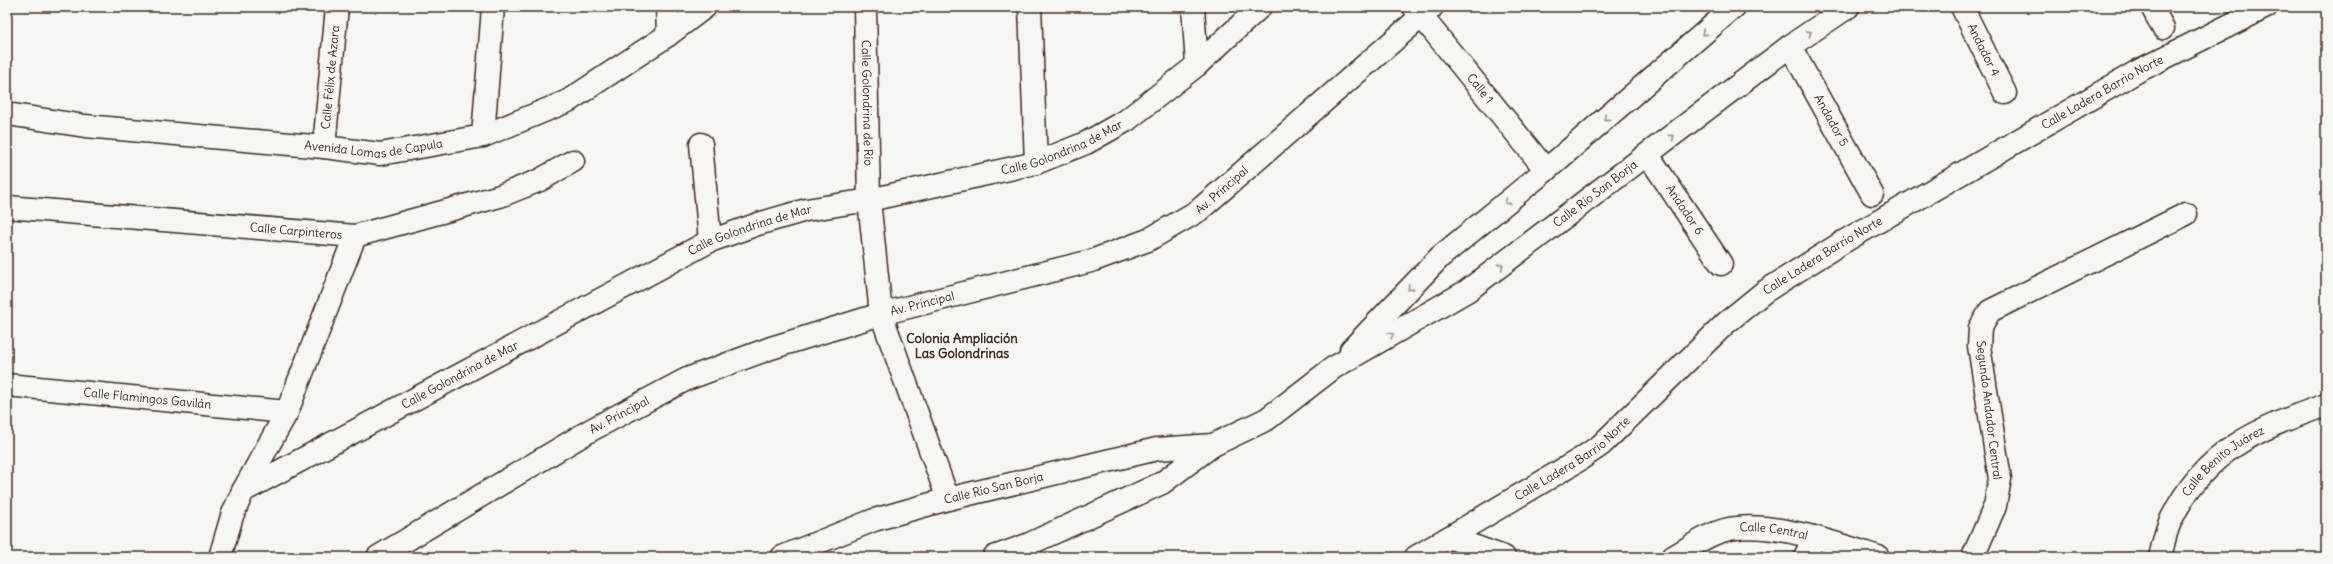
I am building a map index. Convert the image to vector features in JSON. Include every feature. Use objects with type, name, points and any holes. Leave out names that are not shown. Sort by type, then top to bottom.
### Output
[{"type":"street","name":"Calle Félix de Azara","points":[[324,147],[337,7]]},
{"type":"street","points":[[483,136],[493,7]]},
{"type":"street","points":[[667,7],[668,35]]},
{"type":"street","name":"Avenida Lomas de Capula","points":[[7,114],[85,126],[324,147],[380,154],[483,136],[568,101],[668,35],[705,7]]},
{"type":"street","name":"Calle Golondrina de Río","points":[[865,7],[869,200],[881,314],[948,498]]},
{"type":"street","points":[[1030,7],[1036,163]]},
{"type":"street","points":[[1193,7],[1197,65]]},
{"type":"street","name":"Calle Golondrina de Mar","points":[[243,491],[710,241],[758,224],[806,210],[869,200],[1036,163],[1086,143],[1127,120],[1197,65],[1260,7]]},
{"type":"street","name":"Calle Río San Borja","points":[[1333,368],[1440,257],[1546,170],[1734,7]]},
{"type":"street","name":"Calle Río San Borja","points":[[994,557],[1028,545],[1162,483],[1213,445],[1267,419],[1333,368],[1467,291],[1790,46],[1848,7]]},
{"type":"street","name":"Andador 4","points":[[1962,7],[2005,94]]},
{"type":"street","points":[[2152,7],[2163,28]]},
{"type":"street","name":"Calle Ladera Barrio Norte","points":[[1416,557],[1451,538],[1579,460],[1601,444],[1726,323],[1764,292],[1843,242],[2131,75],[2266,7]]},
{"type":"street","name":"Calle 1","points":[[1423,10],[1546,170]]},
{"type":"street","name":"Av. Principal","points":[[378,557],[591,430],[687,379],[771,348],[881,314],[1091,261],[1148,240],[1198,211],[1423,10]]},
{"type":"street","name":"Andador 5","points":[[1790,46],[1872,194]]},
{"type":"street","points":[[701,144],[710,241]]},
{"type":"street","name":"Andador 6","points":[[1648,155],[1721,264]]},
{"type":"street","name":"Calle Carpinteros","points":[[7,207],[354,236],[500,196],[540,180],[573,161]]},
{"type":"street","name":"Segundo Andador Central","points":[[1973,557],[1995,506],[2000,479],[1979,346],[1980,328],[1990,311],[2186,214]]},
{"type":"street","points":[[220,557],[232,516],[243,491],[287,412],[354,236]]},
{"type":"street","name":"Calle Flamingos Gavilán","points":[[7,385],[287,412]]},
{"type":"street","name":"Calle Benito Juárez","points":[[2160,557],[2170,522],[2194,482],[2230,447],[2272,424],[2326,405]]},
{"type":"street","name":"Calle Río San Borja","points":[[782,557],[874,520],[948,498],[1157,449],[1213,445]]},
{"type":"street","name":"Calle Central","points":[[1673,557],[1715,534],[1736,528],[1756,528],[1814,537],[1878,557]]},
{"type":"street","points":[[1805,557],[1814,537]]},
{"type":"street","points":[[1451,538],[1504,557]]},
{"type":"district","name":"Colonia Ampliación Las Golondrinas","points":[[962,346]]}]
